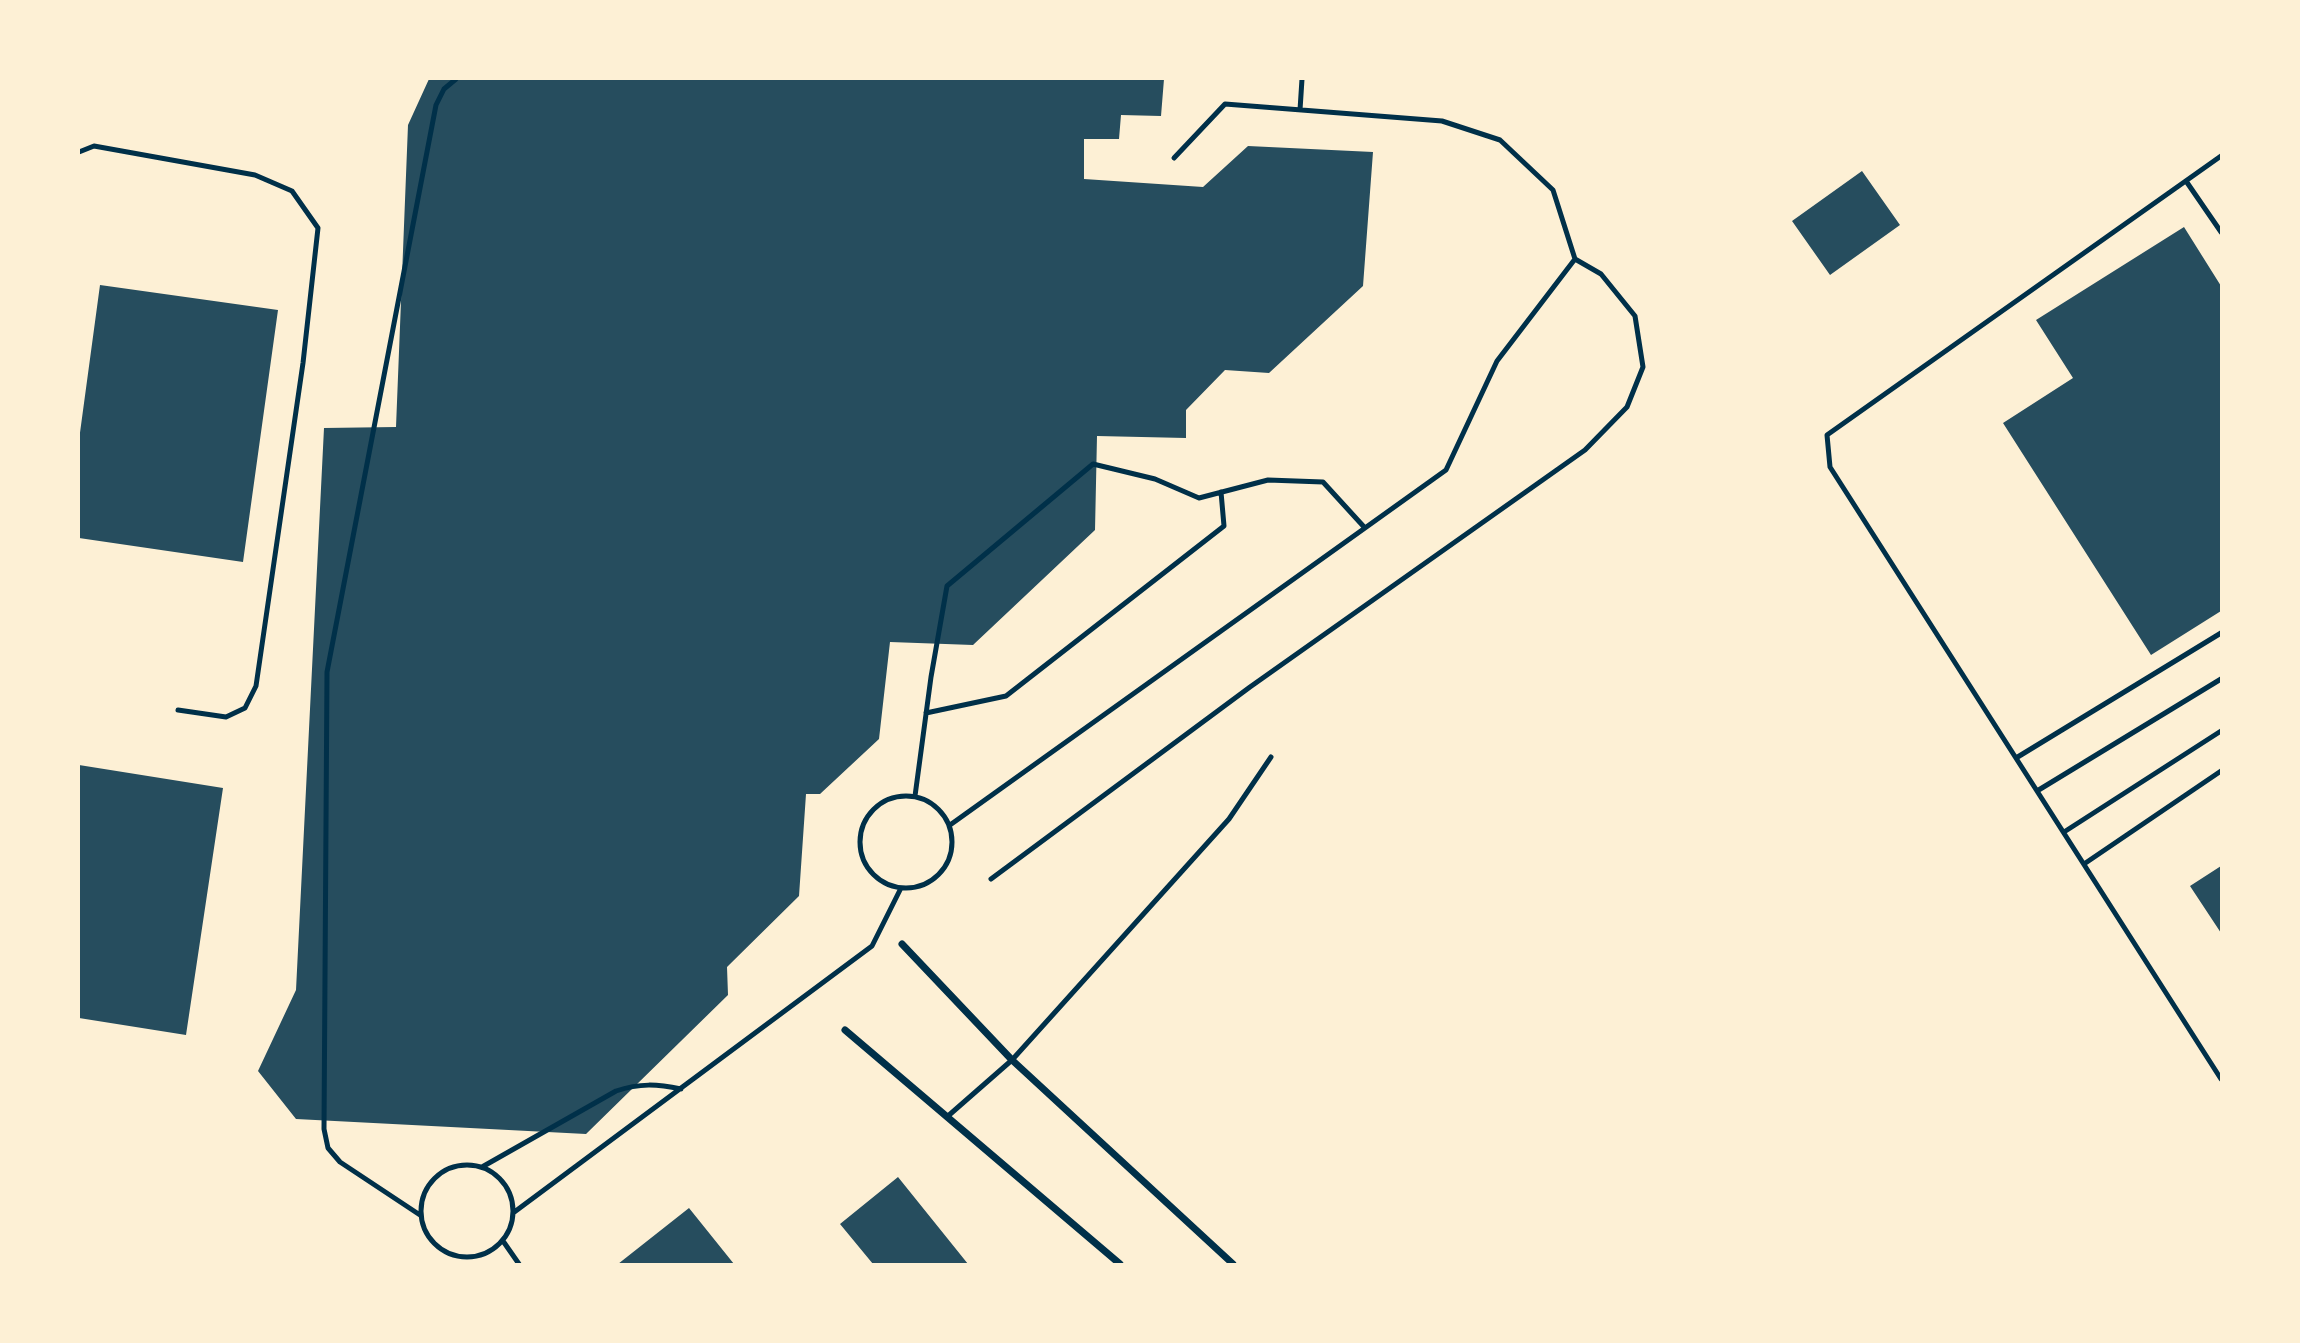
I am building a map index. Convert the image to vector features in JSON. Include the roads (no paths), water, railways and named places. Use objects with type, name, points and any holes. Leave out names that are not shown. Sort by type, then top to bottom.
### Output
[{"type":"street","points":[[902,944],[1012,1060],[1233,1264]]},
{"type":"street","points":[[845,1030],[1120,1264]]},
{"type":"lane","points":[[420,1215],[340,1162],[328,1148],[324,1129],[327,672],[436,105],[443,89],[456,79]]},
{"type":"lane","points":[[1300,110],[1302,79]]},
{"type":"lane","points":[[991,879],[1250,687],[1585,450],[1627,407],[1643,367],[1635,316],[1601,274],[1575,259],[1553,190],[1500,140],[1442,121],[1224,104],[1174,158]]},
{"type":"lane","points":[[79,152],[94,146],[255,175],[292,191],[318,228],[303,363],[256,687],[245,708],[226,717],[178,710]]},
{"type":"lane","points":[[2221,156],[1827,435],[1830,467],[2221,1079]]},
{"type":"lane","points":[[2186,181],[2221,232]]},
{"type":"lane","points":[[950,825],[1446,470],[1497,361],[1575,259]]},
{"type":"lane","points":[[915,796],[947,586],[1093,464],[1155,479],[1199,498],[1268,480],[1324,482],[1365,528]]},
{"type":"lane","points":[[926,713],[1006,696],[1224,526],[1222,492]]},
{"type":"lane","points":[[2016,758],[2221,633]]},
{"type":"lane","points":[[2037,791],[2221,679]]},
{"type":"lane","points":[[2064,832],[2221,731]]},
{"type":"lane","points":[[948,1116],[1012,1060],[1229,819],[1260,777],[1271,757]]},
{"type":"lane","points":[[2084,864],[2221,771]]},
{"type":"lane","points":[[899,796],[915,796],[942,812],[950,825],[953,841],[950,857],[942,871],[931,881],[916,887],[901,888],[887,884],[875,876],[860,851],[860,836],[864,822],[872,810],[884,801],[899,796]]},
{"type":"lane","points":[[513,1213],[872,946],[901,888]]},
{"type":"lane","points":[[482,1167],[616,1091],[654,1083],[681,1089]]},
{"type":"lane","points":[[460,1166],[482,1167],[495,1175],[505,1185],[511,1198],[513,1213],[511,1228],[503,1241],[492,1250],[477,1256],[462,1257],[446,1253],[433,1243],[424,1230],[420,1215],[422,1199],[429,1184],[440,1174],[460,1166]]},
{"type":"lane","points":[[503,1241],[519,1264]]}]
